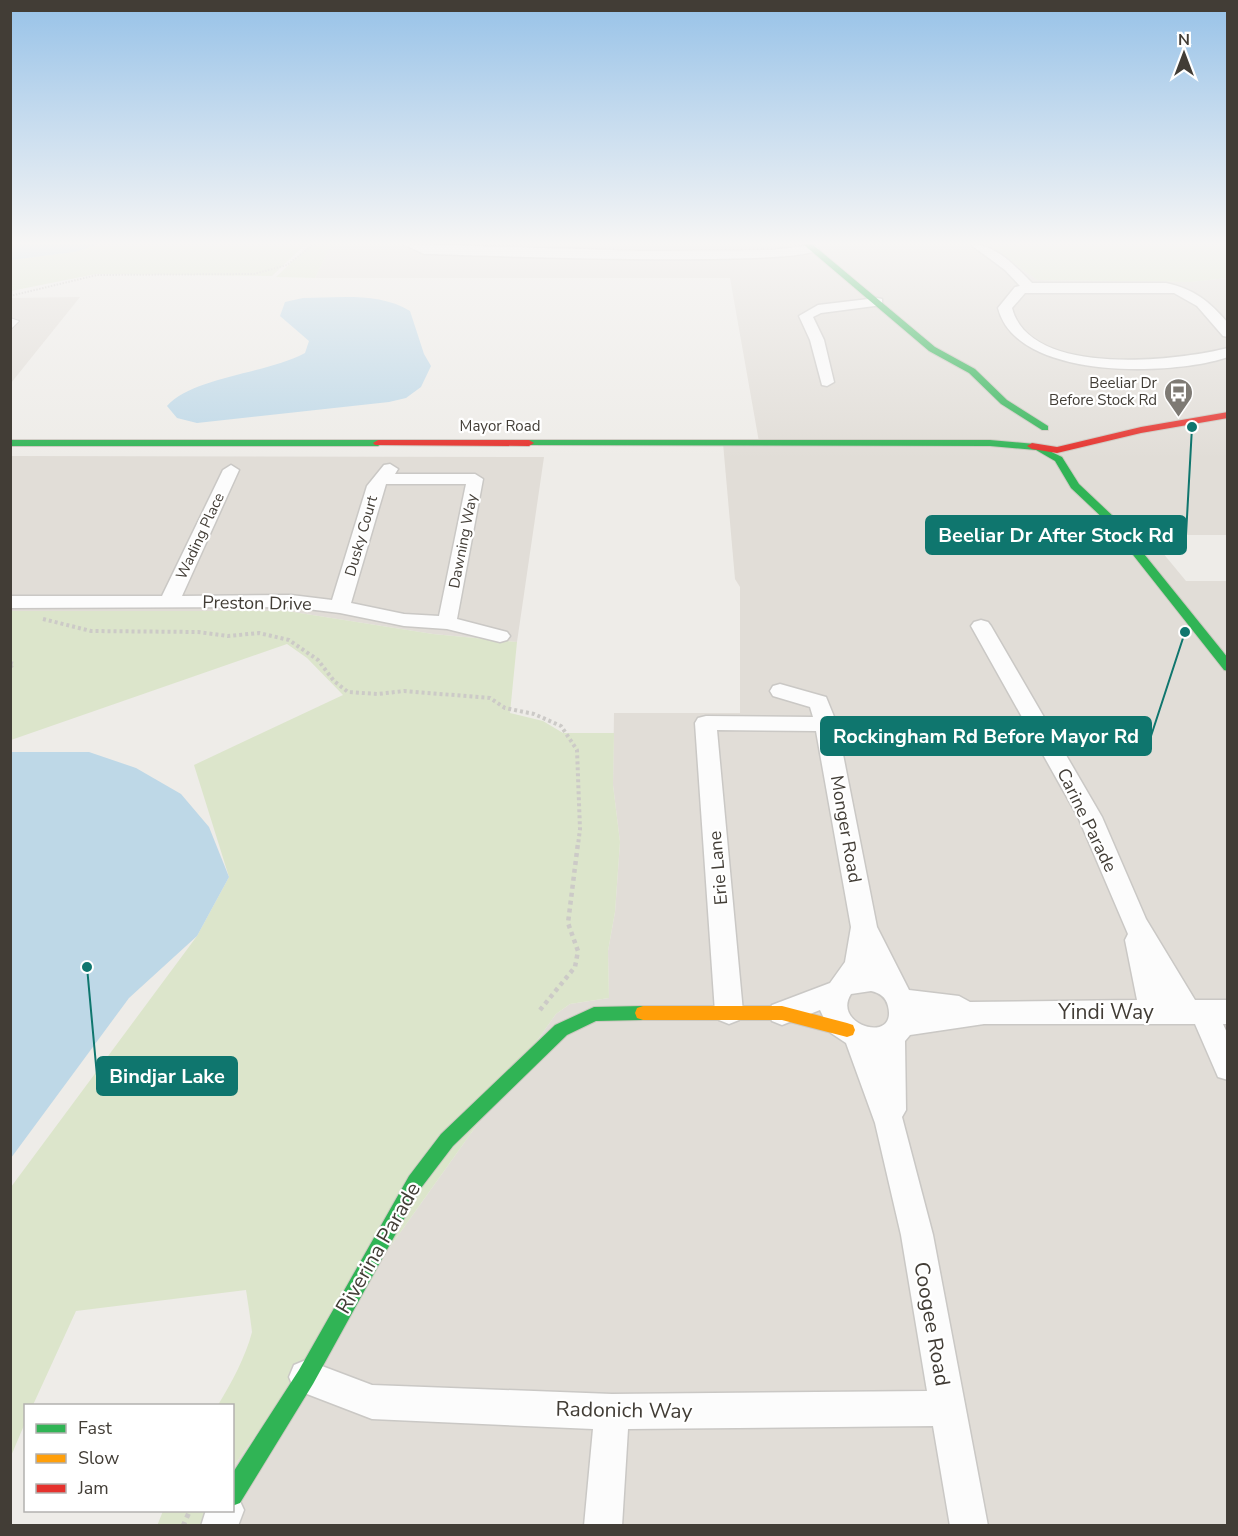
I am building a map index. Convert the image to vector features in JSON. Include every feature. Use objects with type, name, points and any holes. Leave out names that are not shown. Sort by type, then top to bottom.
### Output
[{"type":"main road","points":[[894,316],[952,363],[968,369],[983,380],[991,392],[1027,419],[1061,436],[1141,430],[1227,415]]},
{"type":"main road","points":[[952,363],[955,370],[1017,421],[1026,442],[1059,459],[1074,486],[1111,520],[1227,667]]},
{"type":"main road","name":"Mayor Road","points":[[990,443],[1024,434],[1033,429],[1061,436]]},
{"type":"main road","points":[[1061,436],[1111,520]]},
{"type":"main road","name":"Mayor Road","points":[[10,443],[990,443],[1038,448],[1061,436]]},
{"type":"main road","name":"Yindi Way","points":[[561,1029],[594,1014],[729,1012],[782,1013],[852,1033]]},
{"type":"main road","name":"Riverina Parade","points":[[234,1492],[306,1377],[415,1182],[447,1140],[561,1029]]},
{"type":"street","points":[[807,316],[817,340],[827,382]]},
{"type":"street","points":[[1006,316],[1017,330],[1061,362],[1202,359],[1227,352]]},
{"type":"street","points":[[1213,316],[1227,333]]},
{"type":"street","name":"Wading Place","points":[[169,602],[231,470]]},
{"type":"street","name":"Dusky Court","points":[[340,607],[375,486],[386,474]]},
{"type":"street","name":"Dawning Way","points":[[386,474],[475,479],[447,623]]},
{"type":"street","name":"Preston Drive","points":[[10,602],[291,601],[340,607],[404,620],[447,623],[500,636]]},
{"type":"street","name":"Carine Parade","points":[[981,626],[1090,817],[1135,923],[1153,1012]]},
{"type":"street","name":"Monger Road","points":[[780,691],[819,702],[826,724],[864,927],[898,1013]]},
{"type":"street","name":"Erie Lane","points":[[729,1012],[706,723],[826,724]]},
{"type":"street","name":"Carine Parade","points":[[1135,923],[1206,1012]]},
{"type":"street","name":"Monger Road","points":[[842,987],[857,962],[864,927]]},
{"type":"street","name":"Yindi Way","points":[[782,1013],[842,987],[870,979],[898,1013]]},
{"type":"street","points":[[842,987],[833,1001],[834,1012],[852,1033]]},
{"type":"street","points":[[1206,1012],[1227,1068]]},
{"type":"street","name":"Yindi Way","points":[[898,1013],[1206,1012]]},
{"type":"street","name":"Yindi Way","points":[[852,1033],[880,1040],[898,1013]]},
{"type":"street","name":"Coogee Road","points":[[891,1123],[898,1013]]},
{"type":"street","name":"Coogee Road","points":[[852,1033],[891,1123],[917,1235],[946,1408],[969,1526]]},
{"type":"street","name":"Radonich Way","points":[[306,1377],[372,1402],[612,1412],[946,1408]]},
{"type":"street","points":[[603,1526],[612,1412]]},
{"type":"lane","points":[[10,320],[15,321],[10,328]]},
{"type":"path","points":[[30,602],[35,615],[49,622],[74,625],[91,631],[198,632],[228,636],[259,633],[289,640],[318,660],[334,681],[348,692],[378,694],[404,691],[490,698],[505,708],[548,719],[561,726],[577,750],[580,829],[568,923],[578,951],[575,967],[534,1017]]},
{"type":"path","points":[[183,1526],[189,1512]]},
{"type":"shaded area","points":[[11,316],[65,316],[11,383]]},
{"type":"shaded area","points":[[737,316],[1227,316],[1227,535],[1148,535],[1186,581],[1227,581],[1227,1525],[203,1526],[228,1512],[234,1512],[234,1466],[556,1014],[570,1004],[609,998],[608,951],[615,912],[620,842],[613,785],[614,713],[740,713],[740,587],[735,579],[723,443],[759,442]]},
{"type":"shaded area","points":[[11,456],[544,457],[517,642],[433,634],[287,611],[11,611]]},
{"type":"green space","points":[[11,611],[287,611],[433,634],[517,642],[510,713],[543,721],[563,733],[614,733],[613,785],[620,842],[615,912],[608,951],[609,998],[570,1004],[556,1014],[234,1466],[234,1404],[219,1404],[238,1370],[252,1332],[246,1290],[76,1311],[33,1404],[24,1404],[24,1425],[11,1456],[11,1187],[197,936],[229,877],[194,765],[343,695],[307,658],[287,644],[11,740]]},
{"type":"green space","points":[[163,1512],[210,1512],[203,1525],[157,1526]]},
{"type":"water","points":[[280,316],[412,316],[424,354],[431,366],[421,387],[406,398],[389,402],[197,423],[177,418],[167,406],[194,388],[271,366],[305,353],[309,341]]},
{"type":"water","points":[[11,752],[89,752],[136,768],[181,794],[209,827],[229,877],[197,936],[129,998],[11,1158]]},
{"type":"traffic: fast","points":[[892,316],[932,349],[972,371],[1004,402],[1045,428]]},
{"type":"traffic: fast","points":[[10,443],[378,443]]},
{"type":"traffic: fast","points":[[529,443],[990,443],[1035,447]]},
{"type":"traffic: fast","points":[[1041,449],[1059,459],[1075,486],[1111,520],[1228,667]]},
{"type":"traffic: fast","points":[[234,1492],[306,1377],[415,1182],[447,1140],[561,1030],[594,1014],[643,1013]]},
{"type":"traffic: slow","points":[[643,1013],[782,1013],[847,1030]]},
{"type":"traffic: jam","points":[[1032,446],[1057,450],[1141,430],[1228,415]]},
{"type":"traffic: jam","points":[[378,443],[529,443]]},
{"type":"place","name":"Beeliar Dr Before Stock Rd","points":[[1178,418]]},
{"type":"place","name":"Beeliar Dr After Stock Rd","points":[[1192,427]]},
{"type":"place","name":"Rockingham Rd Before Mayor Rd","points":[[1185,632]]},
{"type":"place","name":"Bindjar Lake","points":[[87,967]]}]
